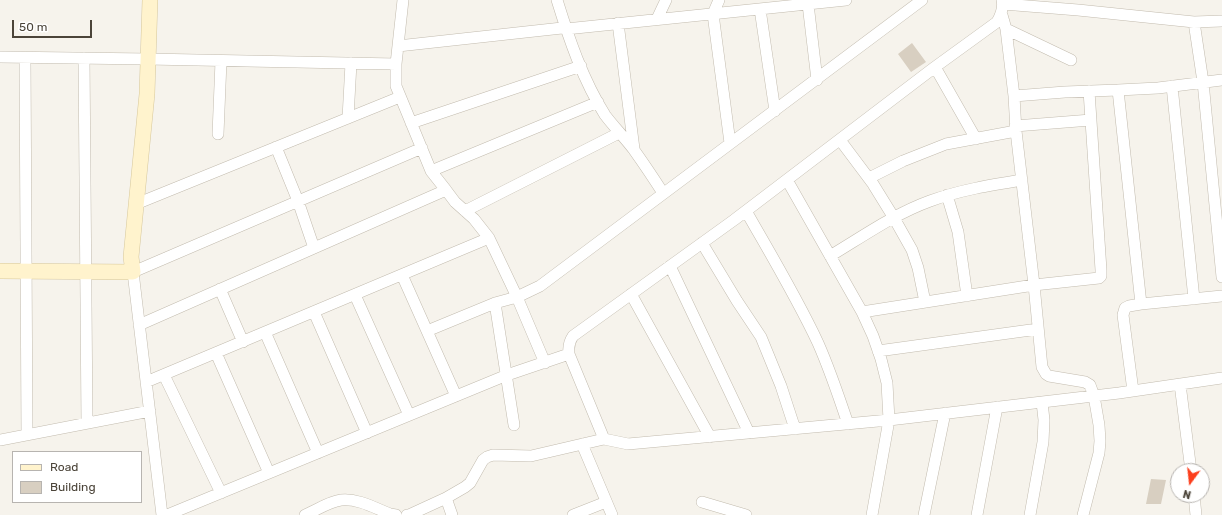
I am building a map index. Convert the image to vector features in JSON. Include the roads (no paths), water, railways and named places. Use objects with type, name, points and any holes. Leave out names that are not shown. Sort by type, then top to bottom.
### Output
[{"type":"street","points":[[150,0],[147,94],[131,257],[162,515]]},
{"type":"street","points":[[403,0],[396,64],[396,86],[400,97],[431,171],[455,202],[474,219],[489,238],[545,363]]},
{"type":"street","points":[[557,0],[566,29],[598,102],[606,116],[634,150],[663,193]]},
{"type":"street","points":[[658,19],[666,0]]},
{"type":"street","points":[[719,0],[713,14],[730,143]]},
{"type":"street","points":[[398,46],[562,28],[566,29],[760,9],[776,4],[808,4],[846,0]]},
{"type":"street","points":[[427,331],[495,303],[516,297],[540,286],[922,0]]},
{"type":"street","points":[[808,4],[817,80]]},
{"type":"street","points":[[1002,6],[1078,10],[1194,22],[1222,21]]},
{"type":"street","points":[[1002,6],[1014,96],[1016,129],[1042,367],[1049,376],[1085,382],[1090,385],[1094,396],[1099,425],[1100,447],[1083,515]]},
{"type":"street","points":[[604,439],[569,354],[569,342],[573,336],[746,211],[935,67],[997,22],[1002,6]]},
{"type":"street","points":[[760,9],[775,111]]},
{"type":"street","points":[[1194,22],[1203,82],[1222,277]]},
{"type":"street","points":[[618,23],[634,150]]},
{"type":"street","points":[[1006,29],[1071,60]]},
{"type":"street","points":[[0,58],[84,58],[396,64]]},
{"type":"street","points":[[25,58],[27,435]]},
{"type":"street","points":[[84,58],[87,423]]},
{"type":"street","points":[[218,134],[221,61]]},
{"type":"street","points":[[348,118],[351,63]]},
{"type":"street","points":[[411,123],[581,66]]},
{"type":"street","points":[[935,67],[976,139]]},
{"type":"street","points":[[1014,96],[1172,86],[1222,80]]},
{"type":"street","points":[[1172,86],[1194,299]]},
{"type":"street","points":[[1118,90],[1141,304]]},
{"type":"street","points":[[862,312],[1034,285],[1099,278],[1101,276],[1101,270],[1089,91]]},
{"type":"street","points":[[136,204],[400,97]]},
{"type":"street","points":[[431,171],[598,102]]},
{"type":"street","points":[[869,178],[903,161],[946,144],[976,139],[1016,129],[1091,120]]},
{"type":"street","points":[[465,211],[619,133]]},
{"type":"street","points":[[840,140],[869,178],[912,250],[918,268],[925,302]]},
{"type":"street","points":[[276,147],[298,201],[314,248]]},
{"type":"street","points":[[0,271],[133,272],[422,148]]},
{"type":"street","points":[[787,180],[862,312],[878,351],[887,383],[889,420],[872,515]]},
{"type":"street","points":[[830,256],[894,218],[929,202],[948,195],[986,186],[1022,180]]},
{"type":"street","points":[[139,325],[446,190]]},
{"type":"street","points":[[948,195],[958,232],[967,296]]},
{"type":"street","points":[[746,211],[792,292],[818,343],[848,424]]},
{"type":"street","points":[[146,382],[489,238]]},
{"type":"street","points":[[702,243],[761,337],[781,386],[795,429]]},
{"type":"street","points":[[670,266],[749,433]]},
{"type":"street","points":[[402,275],[456,396]]},
{"type":"street","points":[[220,289],[242,342]]},
{"type":"street","points":[[631,294],[710,436]]},
{"type":"street","points":[[355,295],[409,415]]},
{"type":"street","points":[[1133,391],[1124,311],[1125,308],[1141,304],[1222,296]]},
{"type":"street","points":[[495,303],[514,424]]},
{"type":"street","points":[[314,312],[367,433]]},
{"type":"street","points":[[878,351],[1038,329]]},
{"type":"street","points":[[265,332],[318,453]]},
{"type":"street","points":[[216,353],[270,473]]},
{"type":"street","points":[[167,515],[507,375],[569,354]]},
{"type":"street","points":[[164,375],[221,493]]},
{"type":"street","points":[[407,515],[461,490],[470,483],[483,460],[493,455],[531,456],[604,439],[628,444],[889,420],[1094,396],[1222,378]]},
{"type":"street","points":[[1180,384],[1190,463]]},
{"type":"street","points":[[1030,515],[1043,442],[1044,420],[1042,402]]},
{"type":"street","points":[[977,515],[997,407]]},
{"type":"street","points":[[0,440],[150,411]]},
{"type":"street","points":[[924,515],[944,414]]},
{"type":"street","points":[[582,444],[612,515]]},
{"type":"street","points":[[446,498],[452,515]]},
{"type":"street","points":[[305,515],[321,512],[331,503],[342,500],[352,500],[396,515]]},
{"type":"street","points":[[573,515],[606,502]]},
{"type":"street","points":[[702,502],[746,515]]},
{"type":"street","points":[[1195,503],[1196,515]]}]
